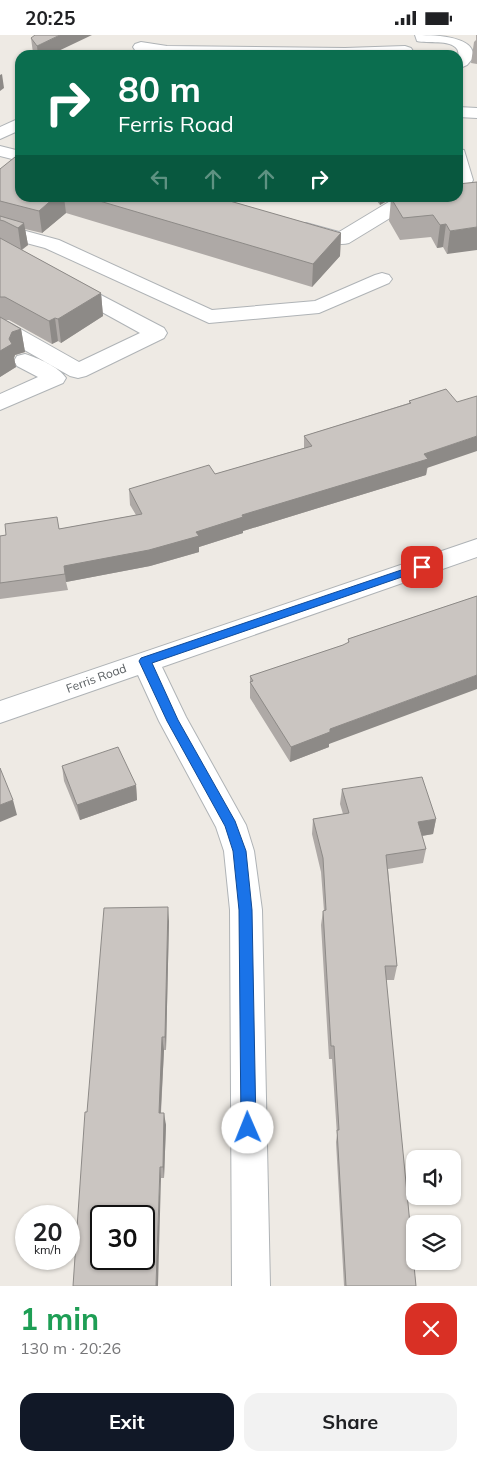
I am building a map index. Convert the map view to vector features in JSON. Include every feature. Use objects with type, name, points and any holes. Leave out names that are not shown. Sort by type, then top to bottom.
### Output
[{"type":"street","points":[[136,50],[154,35]]},
{"type":"street","points":[[380,35],[384,50]]},
{"type":"street","points":[[407,50],[408,45],[423,37],[450,40],[460,43],[466,49],[467,55],[463,62]]},
{"type":"street","points":[[463,112],[477,113]]},
{"type":"street","points":[[0,134],[15,126]]},
{"type":"street","points":[[0,151],[15,155]]},
{"type":"street","points":[[463,153],[477,153]]},
{"type":"street","points":[[290,225],[342,239],[403,202]]},
{"type":"street","points":[[0,231],[52,244],[209,317],[319,307],[382,279]]},
{"type":"street","points":[[0,327],[78,371],[156,333],[52,277]]},
{"type":"street","points":[[0,347],[55,378],[0,403]]},
{"type":"street","name":"Ferris Road","points":[[0,713],[145,661],[477,548]]},
{"type":"street","points":[[145,661],[173,721],[231,825],[239,851],[246,910],[250,1286]]},
{"type":"building","points":[[35,35],[60,35],[37,46],[31,38]]},
{"type":"building","points":[[15,157],[15,202],[49,202],[39,211],[0,201],[0,169]]},
{"type":"building","points":[[477,182],[477,227],[450,231],[446,224],[440,225],[433,215],[403,218],[393,202],[463,202],[463,183]]},
{"type":"building","points":[[103,202],[233,202],[341,233],[313,264]]},
{"type":"building","points":[[0,216],[24,223],[18,228],[0,220]]},
{"type":"building","points":[[0,238],[101,293],[58,319],[55,318],[49,321],[5,297],[0,297]]},
{"type":"building","points":[[0,317],[21,329],[12,332],[9,339],[12,344],[0,351]]},
{"type":"building","points":[[446,389],[457,402],[477,396],[477,436],[424,454],[428,459],[242,515],[243,517],[196,532],[199,536],[149,550],[64,566],[65,574],[0,583],[0,536],[6,535],[5,524],[57,517],[59,529],[142,514],[129,489],[209,465],[215,474],[312,446],[304,436],[411,403],[409,401]]},
{"type":"building","points":[[477,596],[477,675],[330,729],[330,732],[291,747],[250,682],[253,681],[250,676],[343,645],[349,642],[348,639]]},
{"type":"building","points":[[118,747],[136,785],[77,805],[62,766]]},
{"type":"building","points":[[0,768],[13,800],[0,805]]},
{"type":"building","points":[[422,777],[436,819],[418,822],[426,849],[386,855],[397,966],[385,966],[406,1183],[406,1205],[408,1205],[409,1215],[406,1215],[406,1270],[414,1270],[416,1286],[346,1286],[334,1046],[331,1046],[323,911],[326,910],[323,858],[313,819],[349,813],[342,789]]},
{"type":"building","points":[[168,907],[165,1037],[162,1037],[159,1113],[164,1113],[163,1167],[160,1167],[156,1286],[73,1286],[74,1270],[80,1270],[79,1205],[85,1112],[87,1112],[104,908]]},
{"type":"route","points":[[248,1128],[246,910],[244,878],[239,851],[231,825],[173,721],[145,661],[422,567]]}]
